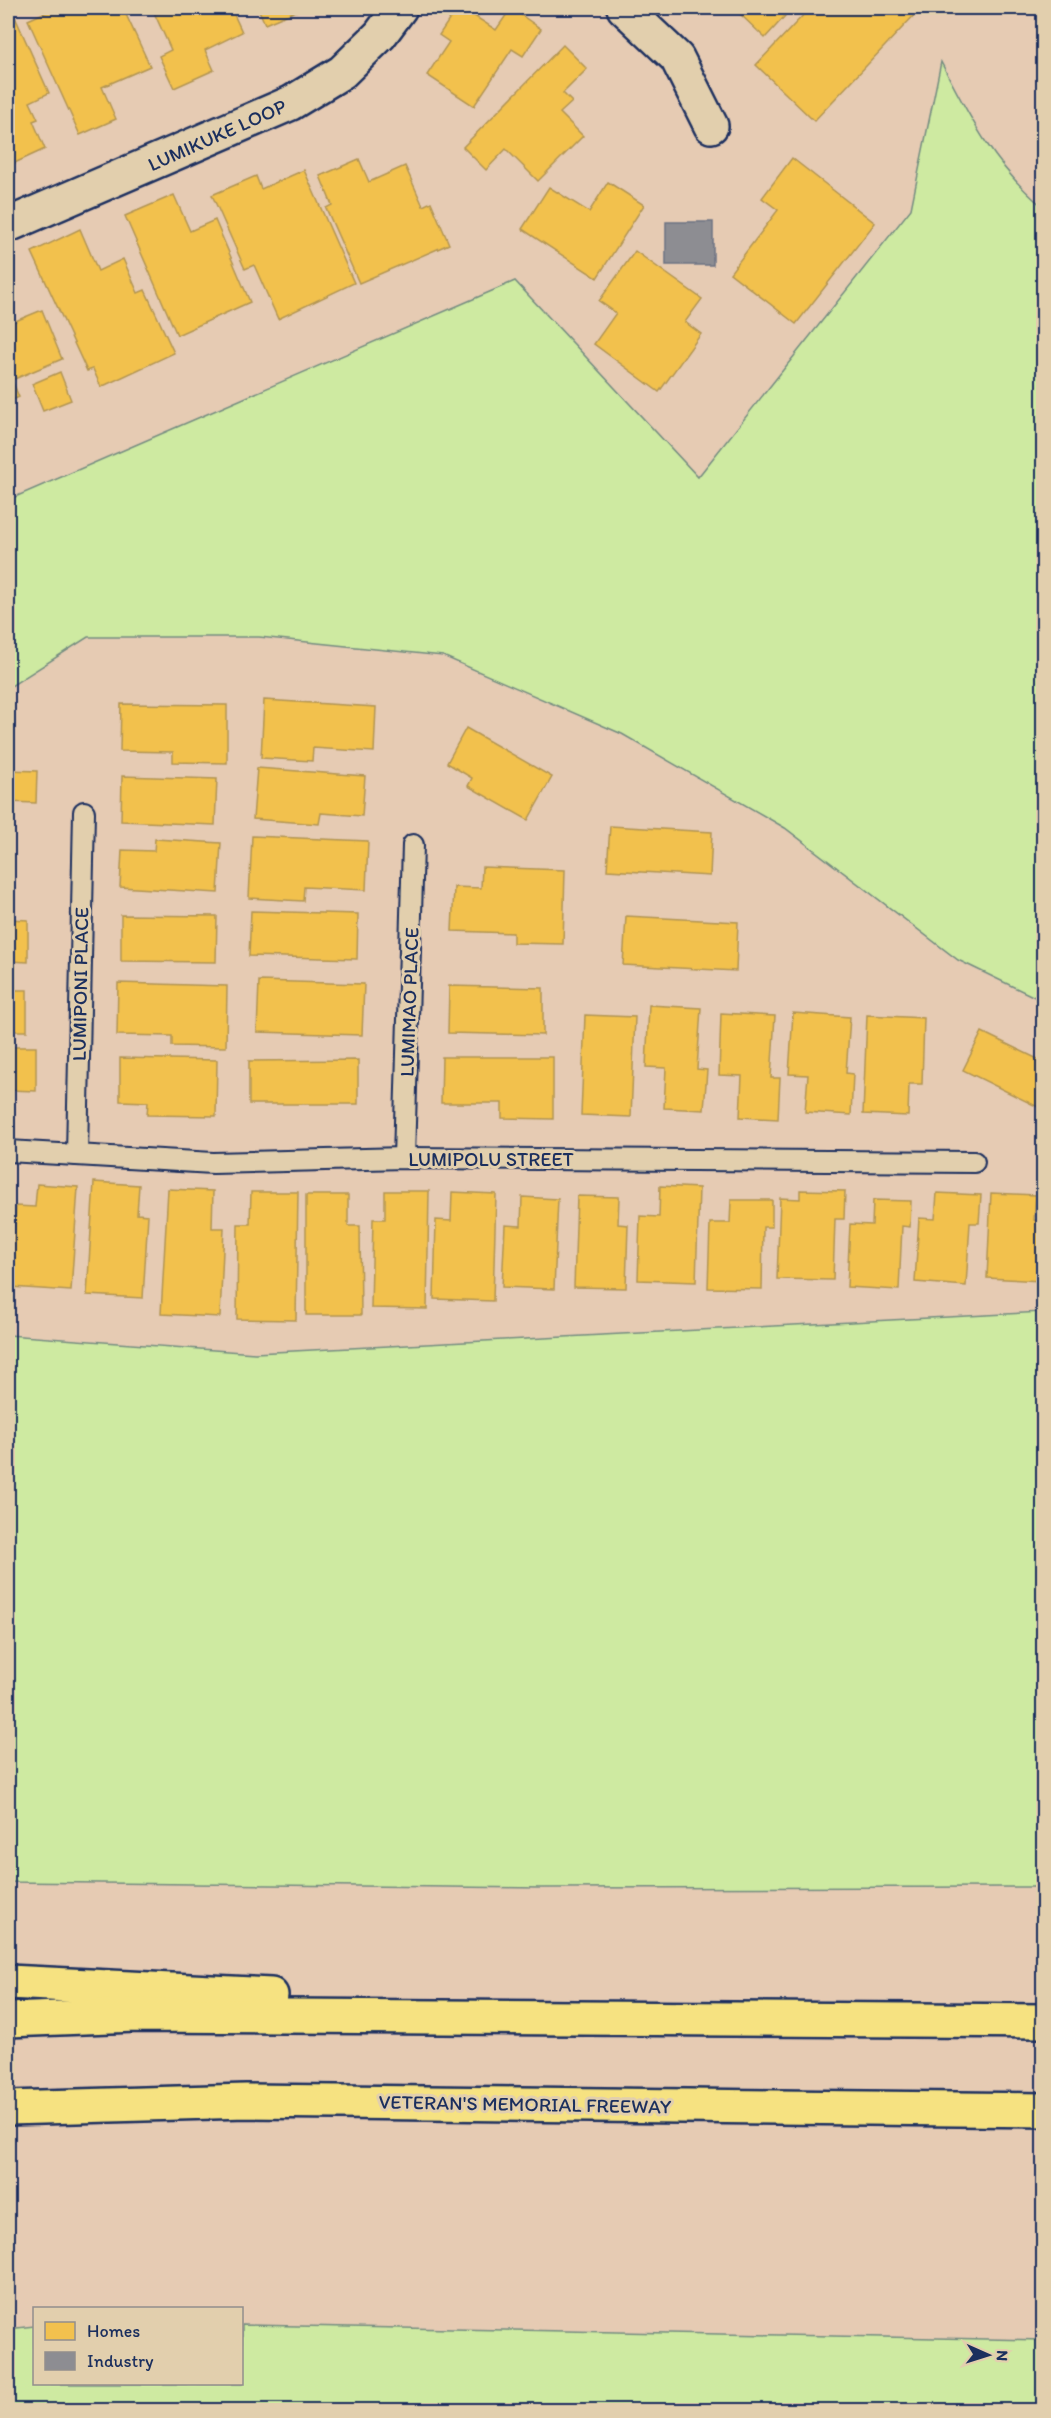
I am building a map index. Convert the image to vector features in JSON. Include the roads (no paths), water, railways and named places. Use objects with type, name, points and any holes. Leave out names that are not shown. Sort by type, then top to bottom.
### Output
[{"type":"highway","points":[[8,1982],[647,2018]]},
{"type":"highway","points":[[8,2020],[136,2015],[1044,2021]]},
{"type":"highway","name":"VETERAN'S MEMORIAL FREEWAY","points":[[8,2108],[246,2101],[1044,2110]]},
{"type":"street","name":"LUMIKUKE LOOP","points":[[8,225],[291,103],[342,72],[380,35],[400,8]]},
{"type":"street","points":[[624,8],[677,58],[711,126]]},
{"type":"lane","name":"LUMIPONI PLACE","points":[[77,1155],[84,812]]},
{"type":"lane","name":"LUMIMAO PLACE","points":[[404,1158],[413,845]]},
{"type":"lane","name":"LUMIPOLU STREET","points":[[8,1152],[213,1163],[404,1158],[974,1162]]}]
